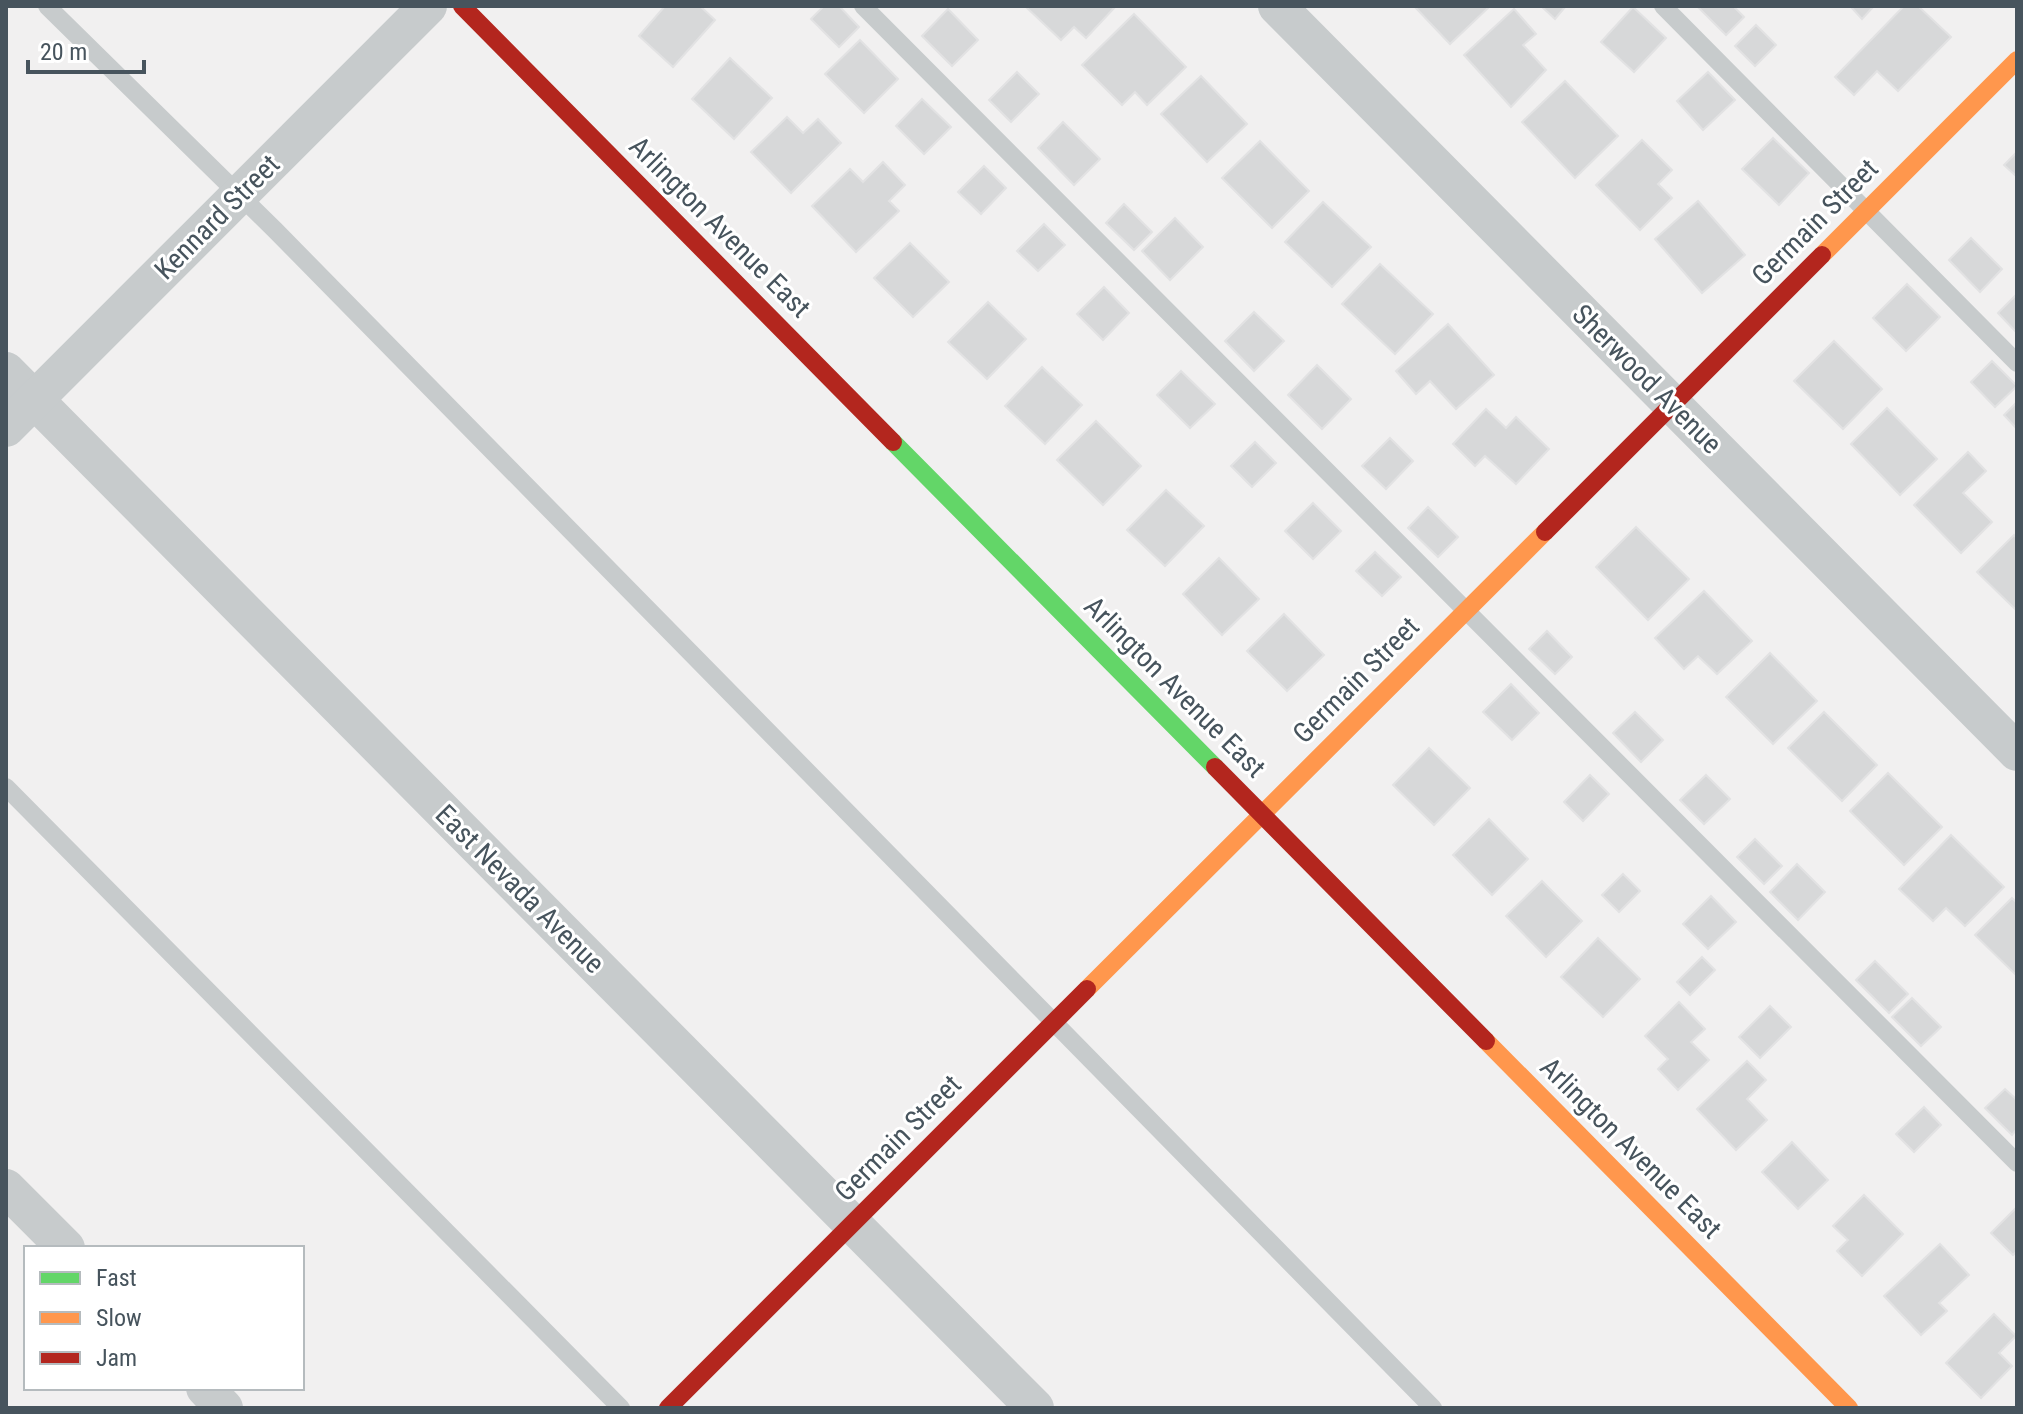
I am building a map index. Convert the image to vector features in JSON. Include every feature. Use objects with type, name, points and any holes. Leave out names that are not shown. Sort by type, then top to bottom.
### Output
[{"type":"street","name":"Kennard Street","points":[[6,428],[428,6]]},
{"type":"street","name":"Arlington Avenue East","points":[[462,6],[1849,1408]]},
{"type":"street","name":"Sherwood Avenue","points":[[1277,6],[2017,752]]},
{"type":"street","name":"Germain Street","points":[[668,1408],[2017,60]]},
{"type":"street","name":"East Nevada Avenue","points":[[6,371],[1035,1408]]},
{"type":"street","points":[[6,1188],[64,1246]]},
{"type":"street","points":[[207,1390],[224,1408]]},
{"type":"lane","points":[[47,6],[239,195],[1433,1408]]},
{"type":"lane","points":[[863,6],[2017,1163]]},
{"type":"lane","points":[[1663,6],[2017,363]]},
{"type":"lane","points":[[6,787],[621,1408]]},
{"type":"building","points":[[665,6],[700,6],[715,20],[673,67],[639,36]]},
{"type":"building","points":[[824,6],[839,6],[859,27],[839,47],[811,19]]},
{"type":"building","points":[[1025,6],[1116,6],[1086,38],[1074,27],[1061,40]]},
{"type":"building","points":[[1414,6],[1488,6],[1489,7],[1450,44]]},
{"type":"building","points":[[1541,6],[1566,6],[1555,19]]},
{"type":"building","points":[[1697,6],[1733,6],[1744,17],[1726,35]]},
{"type":"building","points":[[1850,6],[1874,6],[1862,19]]},
{"type":"building","points":[[1904,6],[1918,6],[1951,37],[1898,91],[1877,71],[1854,95],[1835,77]]},
{"type":"building","points":[[1633,7],[1666,38],[1634,72],[1601,42]]},
{"type":"building","points":[[948,9],[978,40],[952,66],[922,36]]},
{"type":"building","points":[[1514,9],[1536,34],[1523,45],[1546,70],[1511,107],[1464,55]]},
{"type":"building","points":[[1134,14],[1186,67],[1147,105],[1135,92],[1122,105],[1082,65]]},
{"type":"building","points":[[1756,25],[1776,45],[1755,66],[1735,46]]},
{"type":"building","points":[[860,40],[898,79],[864,113],[825,74]]},
{"type":"building","points":[[730,58],[772,98],[734,139],[692,99]]},
{"type":"building","points":[[1017,72],[1039,94],[1011,122],[989,100]]},
{"type":"building","points":[[1708,72],[1735,100],[1703,130],[1677,101]]},
{"type":"building","points":[[1201,76],[1247,124],[1207,162],[1161,114]]},
{"type":"building","points":[[1565,81],[1618,136],[1575,178],[1522,122]]},
{"type":"building","points":[[922,99],[951,127],[924,154],[896,126]]},
{"type":"building","points":[[787,117],[803,133],[818,119],[841,143],[791,193],[751,152]]},
{"type":"building","points":[[1063,122],[1100,159],[1074,185],[1038,148]]},
{"type":"building","points":[[1773,138],[1809,173],[1779,205],[1742,169]]},
{"type":"building","points":[[1642,140],[1672,170],[1658,184],[1672,198],[1640,230],[1596,185]]},
{"type":"building","points":[[1260,141],[1309,191],[1272,228],[1222,178]]},
{"type":"building","points":[[2017,152],[2017,177],[2004,165]]},
{"type":"building","points":[[883,162],[905,185],[889,201],[899,211],[856,252],[812,206],[850,169],[863,182]]},
{"type":"building","points":[[984,166],[1006,188],[981,214],[958,192]]},
{"type":"building","points":[[1698,201],[1745,255],[1702,293],[1655,239]]},
{"type":"building","points":[[1323,202],[1371,247],[1332,287],[1285,242]]},
{"type":"building","points":[[1124,204],[1152,232],[1134,250],[1106,223]]},
{"type":"building","points":[[1175,218],[1203,247],[1170,280],[1142,251]]},
{"type":"building","points":[[1044,224],[1065,245],[1038,271],[1017,251]]},
{"type":"building","points":[[1971,238],[2002,269],[1980,292],[1949,260]]},
{"type":"building","points":[[910,243],[949,282],[913,317],[874,278]]},
{"type":"building","points":[[1380,264],[1433,314],[1395,354],[1342,304]]},
{"type":"building","points":[[1907,284],[1940,317],[1906,351],[1873,318]]},
{"type":"building","points":[[1104,287],[1129,313],[1103,340],[1077,314]]},
{"type":"building","points":[[2017,294],[2017,333],[1998,313]]},
{"type":"building","points":[[988,302],[1026,339],[987,379],[948,342]]},
{"type":"building","points":[[1254,312],[1284,341],[1254,371],[1225,341]]},
{"type":"building","points":[[1448,324],[1494,375],[1456,409],[1430,381],[1416,394],[1396,371]]},
{"type":"building","points":[[1834,341],[1882,389],[1843,429],[1794,381]]},
{"type":"building","points":[[1992,361],[2017,386],[1995,407],[1971,382]]},
{"type":"building","points":[[1317,365],[1351,399],[1322,429],[1288,395]]},
{"type":"building","points":[[1042,367],[1082,405],[1045,444],[1005,406]]},
{"type":"building","points":[[1181,371],[1215,404],[1190,428],[1157,395]]},
{"type":"building","points":[[2017,402],[2017,429],[2004,415]]},
{"type":"building","points":[[1887,408],[1937,459],[1900,495],[1851,444]]},
{"type":"building","points":[[1486,409],[1506,428],[1516,417],[1549,449],[1516,484],[1485,456],[1475,466],[1453,444]]},
{"type":"building","points":[[1096,421],[1141,466],[1103,505],[1057,460]]},
{"type":"building","points":[[1390,438],[1413,461],[1386,489],[1362,466]]},
{"type":"building","points":[[1255,442],[1276,463],[1252,487],[1231,466]]},
{"type":"building","points":[[1968,452],[1986,471],[1963,493],[1992,522],[1961,553],[1914,505]]},
{"type":"building","points":[[1166,490],[1204,526],[1165,566],[1127,530]]},
{"type":"building","points":[[1313,503],[1341,531],[1313,559],[1285,531]]},
{"type":"building","points":[[1428,507],[1458,537],[1438,557],[1408,528]]},
{"type":"building","points":[[1636,527],[1689,579],[1648,620],[1596,567]]},
{"type":"building","points":[[2014,535],[2017,539],[2017,611],[1977,572]]},
{"type":"building","points":[[1375,552],[1401,577],[1382,596],[1356,571]]},
{"type":"building","points":[[1219,558],[1259,599],[1222,635],[1183,594]]},
{"type":"building","points":[[1704,591],[1752,641],[1717,674],[1698,656],[1684,669],[1655,638]]},
{"type":"building","points":[[1284,614],[1324,655],[1287,691],[1247,651]]},
{"type":"building","points":[[1547,631],[1572,657],[1555,674],[1529,649]]},
{"type":"building","points":[[1770,653],[1817,701],[1773,744],[1726,697]]},
{"type":"building","points":[[1511,684],[1539,713],[1512,740],[1483,712]]},
{"type":"building","points":[[1635,712],[1663,740],[1641,762],[1613,733]]},
{"type":"building","points":[[1824,712],[1877,765],[1842,801],[1788,748]]},
{"type":"building","points":[[1429,748],[1470,788],[1434,825],[1393,785]]},
{"type":"building","points":[[1888,773],[1942,827],[1904,865],[1850,811]]},
{"type":"building","points":[[1590,775],[1609,794],[1583,821],[1564,802]]},
{"type":"building","points":[[1706,775],[1730,799],[1704,824],[1680,800]]},
{"type":"building","points":[[1489,819],[1528,859],[1492,895],[1453,855]]},
{"type":"building","points":[[1951,835],[2004,887],[1965,926],[1946,908],[1933,921],[1899,889]]},
{"type":"building","points":[[1755,839],[1782,866],[1764,884],[1737,857]]},
{"type":"building","points":[[1797,864],[1825,892],[1798,920],[1770,892]]},
{"type":"building","points":[[1623,874],[1640,891],[1619,912],[1602,895]]},
{"type":"building","points":[[1542,881],[1582,921],[1546,957],[1506,916]]},
{"type":"building","points":[[1711,896],[1736,922],[1708,949],[1683,924]]},
{"type":"building","points":[[2012,898],[2017,903],[2017,976],[1975,935]]},
{"type":"building","points":[[1598,938],[1640,979],[1603,1017],[1561,977]]},
{"type":"building","points":[[1702,957],[1715,970],[1690,995],[1677,982]]},
{"type":"building","points":[[1875,961],[1908,994],[1889,1013],[1856,980]]},
{"type":"building","points":[[1912,998],[1941,1027],[1921,1046],[1892,1017]]},
{"type":"building","points":[[1679,1002],[1705,1029],[1691,1042],[1709,1060],[1678,1090],[1658,1069],[1668,1059],[1645,1036]]},
{"type":"building","points":[[1770,1006],[1791,1027],[1760,1058],[1739,1037]]},
{"type":"building","points":[[1747,1061],[1766,1080],[1747,1099],[1767,1120],[1736,1150],[1697,1109]]},
{"type":"building","points":[[2005,1089],[2017,1100],[2017,1129],[2012,1135],[1985,1108]]},
{"type":"building","points":[[1924,1107],[1941,1125],[1914,1152],[1896,1134]]},
{"type":"building","points":[[1792,1142],[1828,1180],[1798,1209],[1762,1172]]},
{"type":"building","points":[[1864,1195],[1903,1234],[1862,1276],[1837,1251],[1848,1240],[1833,1226]]},
{"type":"building","points":[[2017,1207],[2017,1251],[2013,1255],[1991,1233]]},
{"type":"building","points":[[1940,1244],[1969,1275],[1939,1303],[1947,1311],[1921,1335],[1884,1296]]},
{"type":"building","points":[[1994,1314],[2016,1336],[1999,1353],[2012,1366],[1981,1398],[1946,1363]]},
{"type":"traffic: fast","points":[[893,442],[1215,767]]},
{"type":"traffic: slow","points":[[1822,255],[2017,60]]},
{"type":"traffic: slow","points":[[1087,989],[1545,532]]},
{"type":"traffic: slow","points":[[1486,1041],[1849,1408]]},
{"type":"traffic: jam","points":[[462,6],[893,442]]},
{"type":"traffic: jam","points":[[1545,532],[1822,255]]},
{"type":"traffic: jam","points":[[1215,767],[1486,1041]]},
{"type":"traffic: jam","points":[[668,1408],[1087,989]]}]
